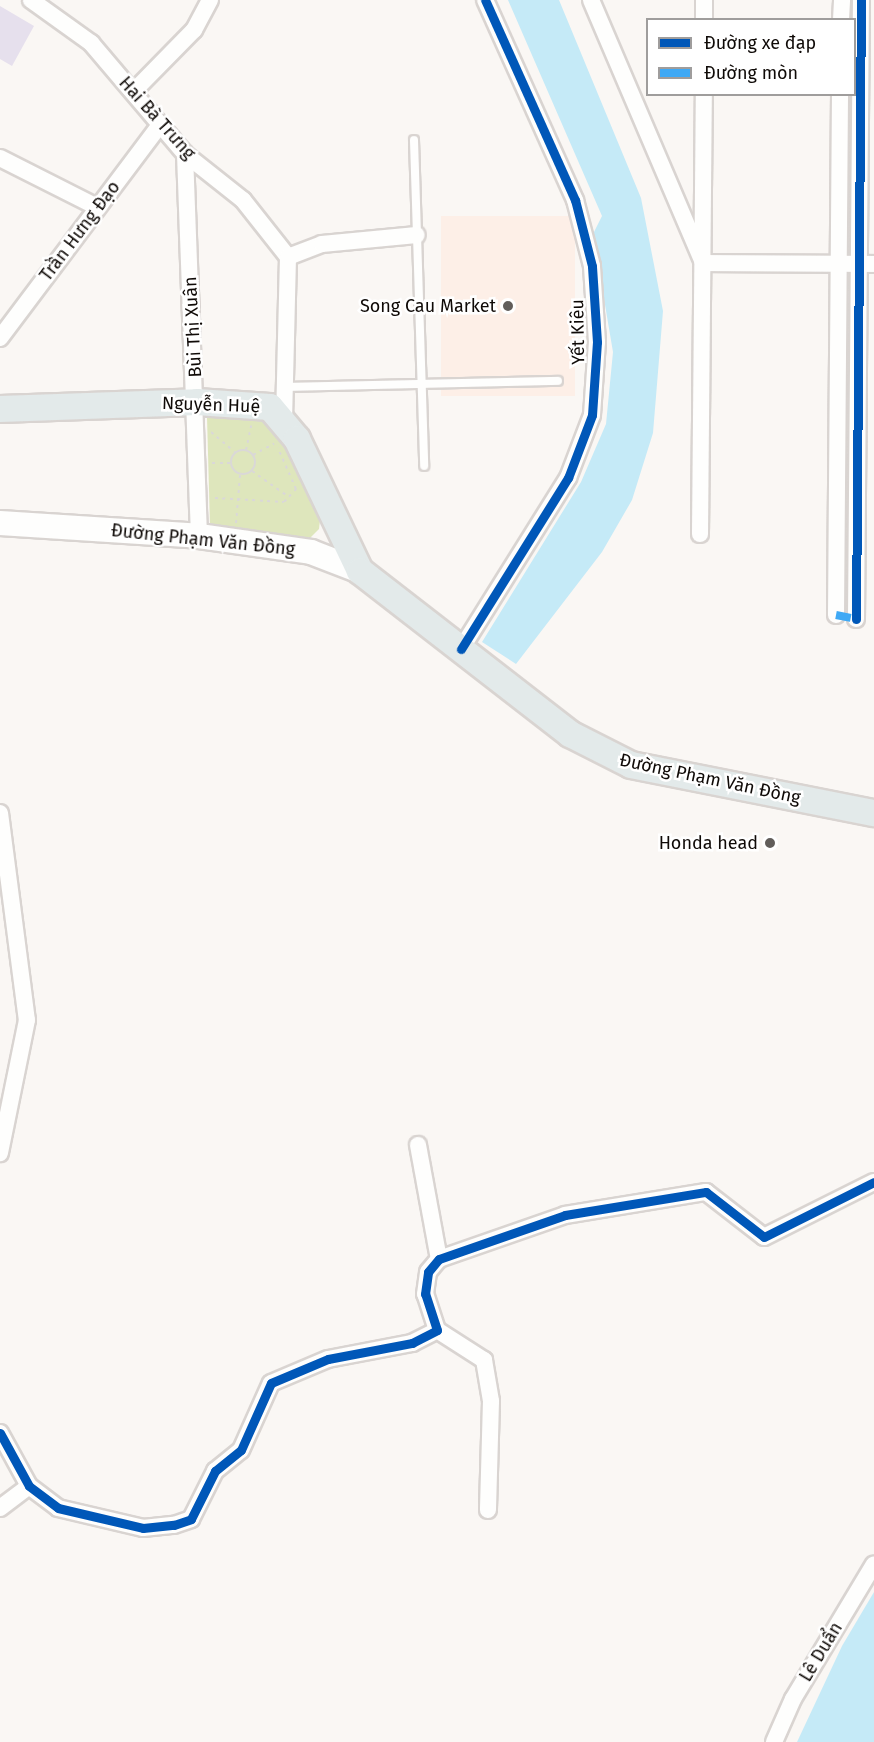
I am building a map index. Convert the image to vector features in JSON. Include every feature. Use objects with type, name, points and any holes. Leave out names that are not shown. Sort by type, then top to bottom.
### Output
[{"type":"main road","name":"Nguyễn Huệ","points":[[0,409],[197,402],[248,403],[270,407],[277,427],[360,571]]},
{"type":"main road","name":"Đường Phạm Văn Đồng","points":[[360,571],[570,734],[621,761],[874,813]]},
{"type":"street","name":"Hai Bà Trưng","points":[[31,0],[91,43],[185,154],[243,200],[288,257]]},
{"type":"street","points":[[133,92],[194,30],[210,0]]},
{"type":"street","name":"Yết Kiêu","points":[[461,649],[567,478],[592,415],[597,342],[591,266],[575,200],[485,0]]},
{"type":"street","points":[[591,0],[703,263]]},
{"type":"street","points":[[704,18],[705,0]]},
{"type":"street","points":[[841,18],[842,0]]},
{"type":"street","points":[[856,619],[867,264],[861,0]]},
{"type":"street","points":[[700,534],[704,96]]},
{"type":"street","points":[[836,615],[840,96]]},
{"type":"street","name":"Trần Hưng Đạo","points":[[0,338],[160,125]]},
{"type":"street","name":"Bùi Thị Xuân","points":[[185,154],[197,402],[199,536]]},
{"type":"street","points":[[0,158],[97,207]]},
{"type":"street","points":[[277,427],[288,387],[288,257],[322,244],[417,235]]},
{"type":"street","points":[[703,263],[867,264]]},
{"type":"street","name":"Đường Phạm Văn Đồng","points":[[0,523],[199,536],[311,552],[360,571]]},
{"type":"street","points":[[0,813],[27,1020],[0,1153]]},
{"type":"street","points":[[418,1145],[439,1259]]},
{"type":"street","points":[[488,1510],[491,1401],[484,1360],[437,1330],[424,1294],[428,1272],[439,1259],[565,1215],[706,1192],[764,1237],[874,1182]]},
{"type":"street","points":[[0,1433],[29,1486],[58,1508],[143,1528],[183,1522],[199,1509],[215,1471],[241,1450],[271,1383],[328,1359],[412,1342],[437,1330]]},
{"type":"street","points":[[0,1508],[29,1486]]},
{"type":"street","name":"Lê Duẩn","points":[[774,1742],[793,1700],[874,1564]]},
{"type":"lane","points":[[414,140],[424,466]]},
{"type":"lane","points":[[288,387],[558,381]]},
{"type":"path","points":[[246,450],[252,420],[258,424]]},
{"type":"path","points":[[215,498],[277,504],[290,497],[296,489],[276,443],[277,427]]},
{"type":"path","points":[[211,432],[235,452]]},
{"type":"path","points":[[253,455],[276,443]]},
{"type":"path","points":[[235,452],[246,450],[253,455]]},
{"type":"path","points":[[230,463],[235,452]]},
{"type":"path","points":[[252,471],[253,455]]},
{"type":"path","points":[[212,463],[230,463]]},
{"type":"path","points":[[230,463],[240,475],[236,523]]},
{"type":"path","points":[[252,471],[290,497]]},
{"type":"path","points":[[240,475],[252,471]]},
{"type":"shaded area","name":"Song Cau Market","points":[[441,216],[575,216],[575,396],[441,396]]},
{"type":"green space","points":[[246,415],[264,419],[287,446],[320,520],[319,529],[307,541],[210,525],[207,417]]},
{"type":"water","points":[[508,0],[559,0],[641,198],[663,311],[653,433],[632,500],[602,552],[516,664],[482,642],[581,482],[606,424],[613,352],[593,234],[602,216]]},
{"type":"water","points":[[874,1592],[874,1742],[797,1742],[842,1646]]},
{"type":"building","points":[[0,6],[34,26],[12,66],[0,59]]},
{"type":"marked path","points":[[836,615],[856,619]]},
{"type":"cycle path","points":[[461,649],[568,478],[592,415],[597,342],[592,266],[575,200],[485,0]]},
{"type":"cycle path","points":[[856,619],[861,0]]},
{"type":"cycle path","points":[[0,1433],[29,1486],[58,1508],[143,1528],[174,1525],[191,1519],[215,1471],[241,1450],[271,1383],[328,1359],[412,1343],[437,1330],[425,1294],[428,1272],[439,1259],[565,1215],[706,1192],[764,1237],[874,1182]]},
{"type":"place","name":"Song Cau Market","points":[[508,306]]},
{"type":"place","name":"Honda head","points":[[770,843]]}]
